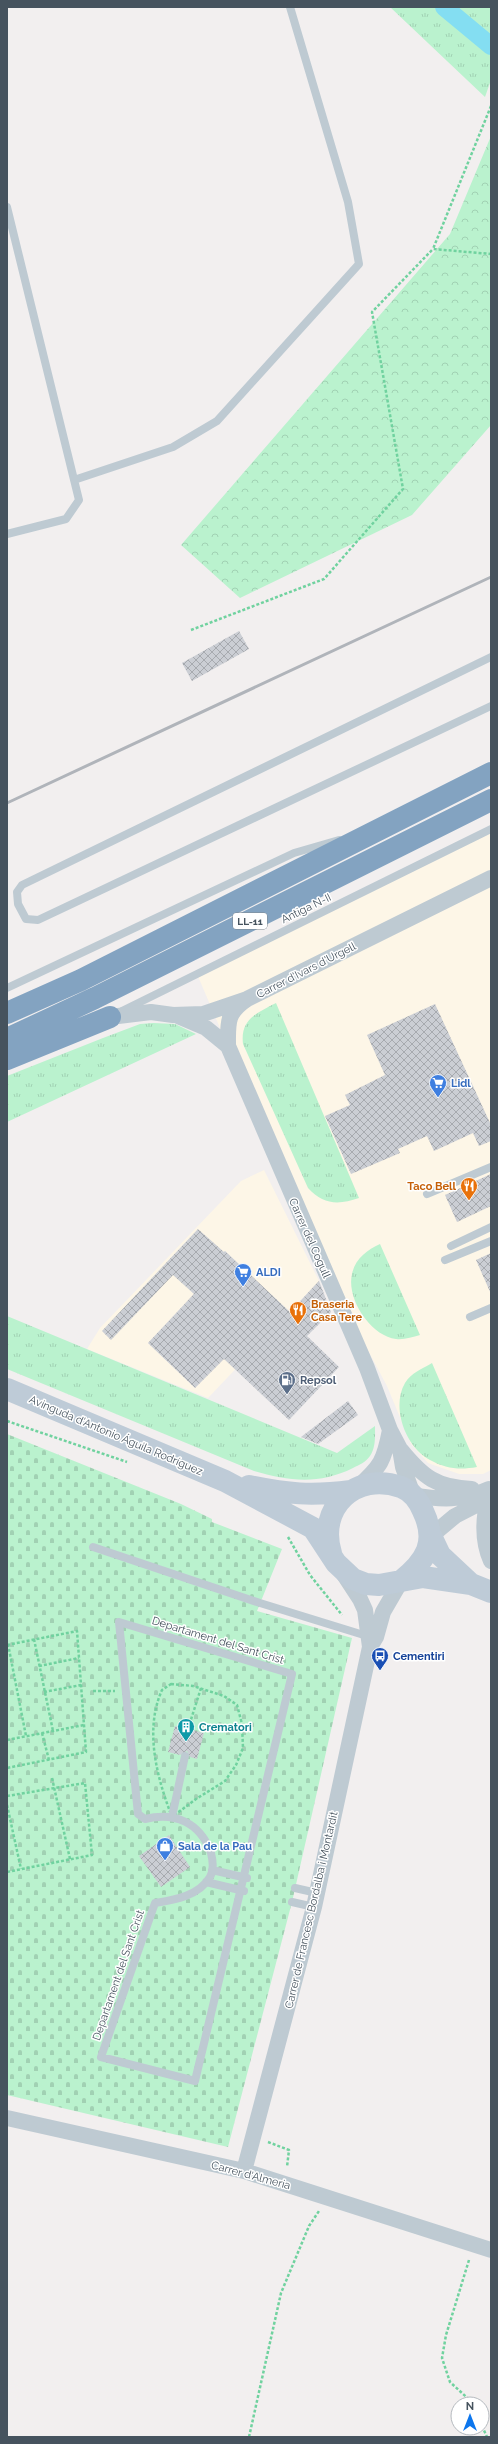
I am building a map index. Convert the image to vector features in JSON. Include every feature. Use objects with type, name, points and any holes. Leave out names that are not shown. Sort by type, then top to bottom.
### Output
[{"type":"highway","name":"LL-11","points":[[7,1013],[80,980],[491,773]]},
{"type":"highway","name":"LL-11","points":[[7,1039],[95,998],[491,800]]},
{"type":"highway","points":[[7,1060],[110,1016]]},
{"type":"street","name":"Carrer d'Ivars d'Urgell","points":[[110,1016],[151,1012],[173,1015],[203,1014],[247,999],[491,878]]},
{"type":"street","points":[[228,1046],[230,1015],[234,1008],[247,999]]},
{"type":"street","points":[[173,1015],[206,1028],[228,1046]]},
{"type":"street","name":"Carrer del Cogull","points":[[228,1046],[310,1249],[367,1368],[390,1430],[400,1449],[412,1495]]},
{"type":"street","name":"Avinguda d'Antonio Águila Rodríguez","points":[[7,1389],[225,1481],[313,1528],[336,1563],[353,1579],[366,1584],[385,1585],[423,1577],[481,1588]]},
{"type":"street","points":[[336,1563],[327,1541],[327,1527],[332,1513],[340,1501],[378,1469],[387,1447],[390,1430]]},
{"type":"street","points":[[400,1449],[413,1465],[433,1482],[452,1488],[490,1493]]},
{"type":"street","name":"Avinguda d'Antonio Águila Rodríguez","points":[[225,1481],[290,1494],[324,1494],[354,1490],[373,1484],[402,1488],[412,1495],[419,1503],[430,1524],[431,1536],[440,1555],[481,1588]]},
{"type":"street","points":[[412,1495],[435,1499],[457,1499],[490,1493]]},
{"type":"street","points":[[401,1581],[414,1570],[424,1556],[431,1536],[455,1516],[490,1493]]},
{"type":"street","points":[[490,1493],[483,1523],[485,1540],[491,1562]]},
{"type":"street","name":"Carrer de Francesc Bordalba i Montardit","points":[[244,2171],[316,1900],[368,1642],[365,1610],[336,1563]]},
{"type":"street","name":"Carrer de Francesc Bordalba i Montardit","points":[[368,1642],[376,1637],[383,1612],[401,1581]]},
{"type":"street","name":"Carrer d'Almeria","points":[[7,2118],[244,2171],[491,2250]]},
{"type":"lane","points":[[74,480],[173,447],[216,421],[359,264],[348,202],[290,7]]},
{"type":"lane","points":[[7,207],[79,500],[66,519],[7,534]]},
{"type":"lane","points":[[491,657],[22,884],[17,892],[18,904],[26,919],[38,920],[491,706]]},
{"type":"lane","name":"Antiga N-II","points":[[110,1016],[491,829]]},
{"type":"lane","points":[[7,988],[294,853],[315,845],[371,833]]},
{"type":"lane","points":[[427,1194],[491,1167]]},
{"type":"lane","points":[[451,1246],[491,1227]]},
{"type":"lane","points":[[445,1260],[491,1241]]},
{"type":"lane","points":[[470,1317],[491,1308]]},
{"type":"lane","points":[[93,1547],[351,1632],[368,1642]]},
{"type":"lane","name":"Departament del Sant Crist","points":[[119,1622],[292,1674],[242,1890],[195,2081],[101,2057],[155,1903],[179,1899],[194,1892],[206,1882],[212,1870],[211,1855],[202,1836],[185,1821],[172,1817],[160,1816],[145,1819],[138,1814],[124,1691],[119,1622]]},
{"type":"lane","points":[[172,1817],[185,1756]]},
{"type":"lane","points":[[212,1870],[245,1877]]},
{"type":"lane","points":[[206,1882],[242,1890]]},
{"type":"lane","points":[[295,1888],[316,1900]]},
{"type":"lane","points":[[292,1902],[316,1900]]},
{"type":"path","points":[[191,630],[324,579],[403,489],[372,312],[433,248],[491,106]]},
{"type":"path","points":[[433,248],[491,254]]},
{"type":"path","points":[[288,1531],[288,1538],[310,1575],[347,1623],[351,1632]]},
{"type":"path","points":[[7,1768],[86,1752],[77,1630],[8,1644],[26,1736]]},
{"type":"path","points":[[34,1639],[52,1731]]},
{"type":"path","points":[[39,1666],[79,1658]]},
{"type":"path","points":[[44,1692],[81,1684]]},
{"type":"path","points":[[188,1729],[201,1688]]},
{"type":"path","points":[[93,1691],[124,1691]]},
{"type":"path","points":[[7,1740],[84,1725]]},
{"type":"path","points":[[42,1733],[48,1760]]},
{"type":"path","points":[[52,1778],[70,1859]]},
{"type":"path","points":[[7,1796],[85,1783],[92,1855],[7,1872]]},
{"type":"path","points":[[7,1804],[21,1869]]},
{"type":"path","points":[[249,2437],[281,2293],[309,2226],[328,2198]]},
{"type":"path","points":[[465,2396],[450,2382],[442,2358],[446,2335],[474,2244]]},
{"type":"shaded area","points":[[491,829],[491,1470],[483,1474],[459,1474],[428,1463],[411,1444],[387,1386],[316,1253],[197,974]]},
{"type":"shaded area","points":[[264,1170],[319,1281],[208,1398],[87,1349],[100,1328],[241,1181]],"holes":[[[225,1251],[279,1302],[195,1388],[148,1343],[194,1294],[189,1289]]]},
{"type":"green space","points":[[390,7],[491,7],[491,80],[485,97]]},
{"type":"green space","points":[[491,136],[491,425],[412,515],[240,598],[181,545],[450,234]]},
{"type":"green space","points":[[276,1003],[359,1198],[345,1202],[332,1202],[319,1198],[308,1188],[243,1044],[244,1028],[251,1018],[262,1010]]},
{"type":"green space","points":[[140,1024],[175,1024],[196,1034],[7,1122],[7,1076]]},
{"type":"green space","points":[[380,1244],[420,1335],[402,1339],[387,1336],[370,1324],[362,1315],[357,1305],[351,1284],[352,1274],[359,1259]]},
{"type":"green space","points":[[7,1316],[337,1453],[375,1426],[375,1441],[372,1453],[362,1463],[353,1468],[328,1477],[316,1479],[291,1479],[254,1471],[7,1369]]},
{"type":"green space","points":[[432,1363],[477,1467],[453,1468],[436,1463],[421,1454],[407,1436],[400,1414],[399,1403],[401,1393],[410,1376]]},
{"type":"green space","points":[[7,1434],[181,1504],[212,1519],[212,1522],[282,1549],[257,1611],[352,1638],[292,1902],[228,2147],[7,2095]]},
{"type":"building","points":[[239,631],[249,649],[192,681],[182,663]]},
{"type":"building","name":"Lidl","points":[[435,1004],[491,1125],[491,1141],[479,1146],[473,1133],[434,1151],[427,1136],[398,1149],[400,1153],[351,1174],[325,1116],[350,1105],[345,1095],[385,1075],[367,1035]]},
{"type":"building","name":"Taco Bell","points":[[491,1174],[491,1206],[457,1222],[445,1195]]},
{"type":"building","points":[[198,1229],[224,1252],[225,1251],[290,1312],[319,1281],[331,1312],[307,1336],[339,1367],[289,1420],[224,1359],[195,1388],[148,1343],[194,1294],[173,1275],[111,1340],[102,1331]]},
{"type":"building","points":[[491,1253],[491,1294],[476,1260]]},
{"type":"building","points":[[348,1401],[358,1415],[318,1444],[301,1437]]},
{"type":"building","name":"Crematori","points":[[175,1726],[204,1733],[197,1759],[190,1757],[187,1751],[180,1755],[168,1752]]},
{"type":"building","name":"Sala de la Pau","points":[[169,1835],[190,1867],[161,1887],[139,1856]]},
{"type":"waterway","points":[[444,7],[491,46]]},
{"type":"railway","points":[[7,803],[491,577]]},
{"type":"place","name":"Lidl","points":[[438,1098]]},
{"type":"place","name":"Taco Bell","points":[[469,1201]]},
{"type":"place","name":"ALDI","points":[[243,1287]]},
{"type":"place","name":"Braseria Casa Tere","points":[[298,1325]]},
{"type":"place","name":"Repsol","points":[[287,1395]]},
{"type":"place","name":"Cementiri","points":[[380,1671]]},
{"type":"place","name":"Crematori","points":[[186,1742]]},
{"type":"place","name":"Sala de la Pau","points":[[165,1861]]}]
